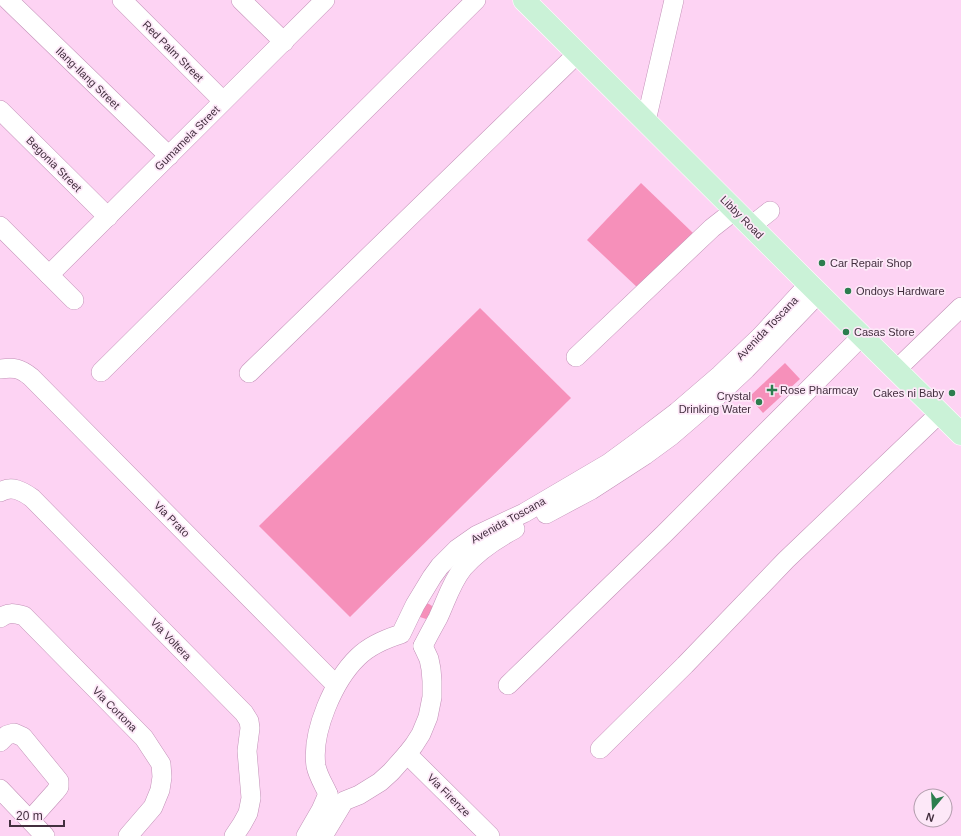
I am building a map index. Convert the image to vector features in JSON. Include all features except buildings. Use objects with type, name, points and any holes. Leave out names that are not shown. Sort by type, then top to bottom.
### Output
[{"type":"main road","name":"Libby Road","points":[[524,0],[961,434]]},
{"type":"street","name":"Ilang-Ilang Street","points":[[8,0],[168,156]]},
{"type":"street","name":"Red Palm Street","points":[[122,0],[223,101]]},
{"type":"street","points":[[241,0],[284,42]]},
{"type":"street","name":"Gumamela Street","points":[[49,275],[325,0]]},
{"type":"street","points":[[101,372],[476,0]]},
{"type":"street","points":[[646,121],[674,0]]},
{"type":"street","points":[[249,373],[578,53]]},
{"type":"street","name":"Begonia Street","points":[[0,110],[108,217]]},
{"type":"street","points":[[576,357],[712,228],[735,210]]},
{"type":"street","points":[[751,226],[770,211]]},
{"type":"street","points":[[3,234],[49,275],[74,300]]},
{"type":"street","name":"Avenida Toscana","points":[[423,646],[438,618],[451,588],[464,568],[486,546],[639,441],[675,423],[720,375],[760,337],[787,317],[814,288]]},
{"type":"street","points":[[896,370],[961,307]]},
{"type":"street","points":[[508,685],[664,534],[862,336]]},
{"type":"street","name":"Via Prato","points":[[0,369],[11,367],[23,371],[31,377],[336,685]]},
{"type":"street","points":[[600,749],[685,665],[786,560],[940,413]]},
{"type":"street","name":"Via Voltera","points":[[0,492],[12,488],[22,491],[32,498],[244,713],[249,721],[250,728],[247,751],[251,798],[248,813],[234,836]]},
{"type":"street","name":"Avenida Toscana","points":[[401,634],[415,604],[432,577],[440,566],[457,549],[501,523],[526,518]]},
{"type":"street","points":[[432,577],[451,588]]},
{"type":"street","name":"Via Cortona","points":[[0,618],[7,614],[24,616],[144,738],[161,764],[162,777],[160,790],[153,807],[128,836]]},
{"type":"street","points":[[306,836],[321,810],[336,797],[359,795],[380,782],[408,754],[421,734],[428,718],[432,697],[431,669],[429,659],[423,646],[401,634],[384,639],[370,647],[358,657],[346,670],[336,685],[328,704],[317,738],[316,767],[321,779],[336,797]]},
{"type":"street","points":[[0,742],[7,735],[14,733],[22,737],[59,781],[59,787],[30,820]]},
{"type":"street","name":"Via Firenze","points":[[408,754],[490,836]]},
{"type":"street","points":[[0,789],[45,836]]},
{"type":"street","points":[[323,836],[336,797]]},
{"type":"place","name":"Car Repair Shop","points":[[822,263]]},
{"type":"place","name":"Ondoys Hardware","points":[[848,291]]},
{"type":"place","name":"Casas Store","points":[[846,332]]},
{"type":"place","name":"Rose Pharmcay","points":[[772,390]]},
{"type":"place","name":"Cakes ni Baby","points":[[952,393]]},
{"type":"place","name":"Crystal Drinking Water","points":[[759,402]]}]
